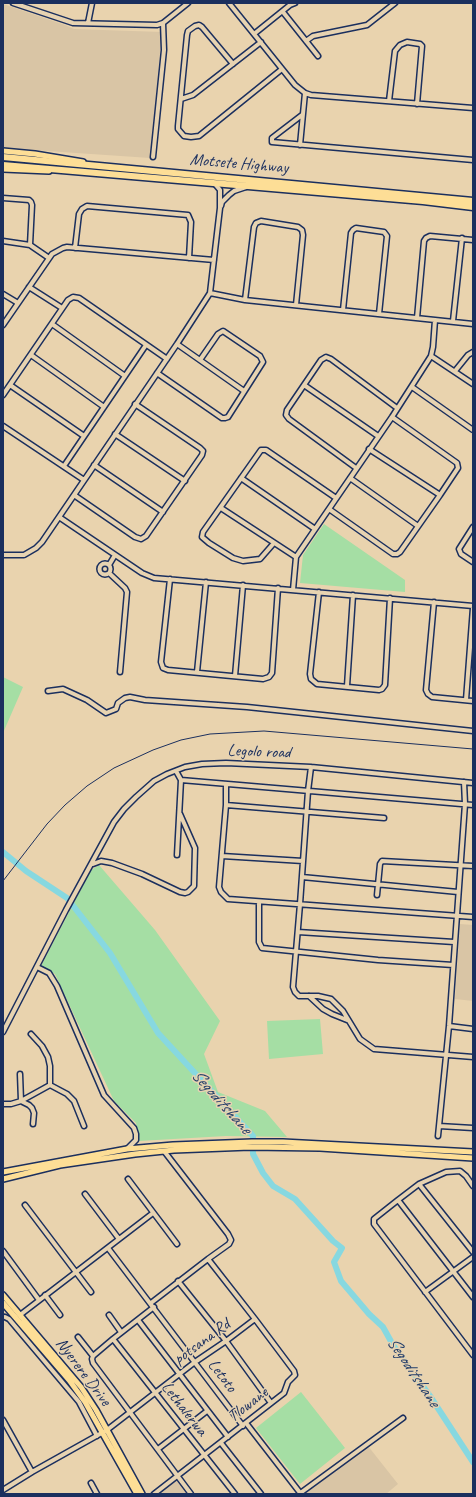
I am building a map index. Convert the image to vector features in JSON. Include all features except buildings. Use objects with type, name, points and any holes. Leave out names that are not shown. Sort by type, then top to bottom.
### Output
[{"type":"highway","name":"Motsete Highway","points":[[3,157],[473,201]]},
{"type":"highway","name":"Motsete Highway","points":[[3,165],[473,207]]},
{"type":"main road","points":[[3,152],[35,154],[120,168]]},
{"type":"main road","points":[[3,169],[41,172],[68,171]]},
{"type":"main road","points":[[3,1179],[53,1167],[97,1159],[164,1151],[251,1144]]},
{"type":"main road","points":[[3,1172],[127,1149],[251,1144],[473,1152]]},
{"type":"main road","points":[[282,1145],[473,1158]]},
{"type":"main road","name":"Nyerere Drive","points":[[3,1296],[81,1386],[137,1494]]},
{"type":"main road","name":"Nyerere Drive","points":[[3,1303],[78,1391],[105,1431],[142,1494]]},
{"type":"street","points":[[13,3],[74,23],[157,25],[188,3]]},
{"type":"street","points":[[88,23],[92,3]]},
{"type":"street","points":[[237,3],[231,5],[282,70],[295,85],[305,93],[473,108]]},
{"type":"street","points":[[254,34],[295,3]]},
{"type":"street","points":[[306,41],[312,36],[367,25],[395,3]]},
{"type":"street","points":[[283,12],[318,56]]},
{"type":"street","points":[[154,157],[164,50],[163,22]]},
{"type":"street","points":[[233,64],[202,26],[199,25],[192,28],[187,35],[178,129],[184,136],[199,136],[282,70]]},
{"type":"street","points":[[181,99],[193,95],[261,42]]},
{"type":"street","points":[[388,101],[395,51],[400,45],[406,42],[420,44],[422,46],[417,104]]},
{"type":"street","points":[[300,145],[305,93]]},
{"type":"street","points":[[302,115],[272,138],[271,141],[274,143],[473,160]]},
{"type":"street","points":[[3,555],[19,556],[30,552],[42,542],[167,359],[210,293],[220,208],[220,190],[214,183]]},
{"type":"street","points":[[220,208],[222,202],[229,195],[248,187]]},
{"type":"street","points":[[3,198],[29,200],[31,202],[30,245]]},
{"type":"street","points":[[75,248],[79,214],[82,209],[86,206],[109,208],[188,215],[192,222],[189,258]]},
{"type":"street","points":[[245,300],[254,227],[256,223],[261,221],[298,227],[302,230],[303,235],[296,305]]},
{"type":"street","points":[[344,310],[351,233],[356,228],[384,232],[387,236],[379,314]]},
{"type":"street","points":[[417,318],[425,239],[430,236],[473,240]]},
{"type":"street","points":[[453,321],[462,238]]},
{"type":"street","points":[[3,242],[30,245],[49,258]]},
{"type":"street","points":[[3,325],[52,254],[63,248],[214,260]]},
{"type":"street","points":[[30,287],[62,308]]},
{"type":"street","points":[[210,293],[245,300],[473,324]]},
{"type":"street","points":[[3,294],[18,303]]},
{"type":"street","points":[[3,395],[62,308],[68,300],[73,297],[79,298],[167,359]]},
{"type":"street","points":[[292,590],[296,557],[392,417],[431,356],[435,320]]},
{"type":"street","points":[[52,324],[125,376]]},
{"type":"street","points":[[157,373],[222,418],[228,417],[263,363],[263,360],[260,356],[225,331],[219,332],[200,360]]},
{"type":"street","points":[[177,344],[244,391]]},
{"type":"street","points":[[64,466],[146,345]]},
{"type":"street","points":[[455,372],[468,355],[473,352]]},
{"type":"street","points":[[31,355],[104,407]]},
{"type":"street","points":[[431,356],[473,384]]},
{"type":"street","points":[[356,468],[287,417],[287,410],[321,360],[328,357],[398,408]]},
{"type":"street","points":[[10,385],[84,436]]},
{"type":"street","points":[[304,385],[378,436]]},
{"type":"street","points":[[412,387],[473,430]]},
{"type":"street","points":[[74,495],[135,537],[141,539],[146,536],[185,481],[202,455],[203,451],[136,404]]},
{"type":"street","points":[[329,509],[395,554],[400,552],[440,495],[458,468],[457,463],[392,417]]},
{"type":"street","points":[[3,426],[84,480]]},
{"type":"street","points":[[115,434],[185,481]]},
{"type":"street","points":[[274,543],[260,559],[253,561],[233,558],[209,543],[202,536],[203,532],[259,452],[264,449],[336,498]]},
{"type":"street","points":[[370,449],[440,495]]},
{"type":"street","points":[[94,465],[163,512]]},
{"type":"street","points":[[242,478],[315,529]]},
{"type":"street","points":[[350,478],[418,526]]},
{"type":"street","points":[[221,508],[296,557]]},
{"type":"street","points":[[59,517],[148,576],[434,602],[473,607],[466,700]]},
{"type":"street","points":[[473,527],[460,549],[463,556],[473,562]]},
{"type":"street","points":[[109,573],[111,568],[109,565],[115,555]]},
{"type":"street","points":[[109,565],[104,564],[101,566],[100,570],[103,574],[106,575],[109,573]]},
{"type":"street","points":[[109,573],[123,586],[127,592],[120,672]]},
{"type":"street","points":[[170,579],[161,662],[163,668],[168,670],[263,679],[269,677],[272,673],[278,588]]},
{"type":"street","points":[[197,672],[206,582]]},
{"type":"street","points":[[235,676],[243,585]]},
{"type":"street","points":[[319,592],[310,674],[311,679],[317,684],[379,690],[385,685],[390,598]]},
{"type":"street","points":[[347,686],[354,595]]},
{"type":"street","points":[[434,602],[426,690],[432,697],[473,701]]},
{"type":"street","points":[[48,691],[63,689],[87,700],[106,713],[116,709],[118,703],[125,698],[130,697],[145,700],[247,707],[473,731]]},
{"type":"street","name":"Legolo road","points":[[3,1032],[66,910],[114,822],[124,809],[154,781],[176,770],[202,764],[226,764],[311,767],[473,783]]},
{"type":"street","points":[[311,767],[306,811],[297,950],[293,987],[297,994],[331,999],[343,1011],[347,1020],[360,1039],[374,1049],[473,1057]]},
{"type":"street","points":[[176,770],[181,780],[177,855]]},
{"type":"street","points":[[181,780],[473,805]]},
{"type":"street","points":[[438,1136],[449,1026],[465,804],[464,782]]},
{"type":"street","points":[[226,784],[226,805],[219,887],[221,892],[228,898],[259,902],[473,917]]},
{"type":"street","points":[[226,805],[384,818]]},
{"type":"street","points":[[91,866],[96,862],[101,861],[112,863],[142,874],[180,892],[188,892],[194,886],[195,848],[180,814]]},
{"type":"street","points":[[222,856],[303,861]]},
{"type":"street","points":[[377,895],[380,864],[382,861],[473,866]]},
{"type":"street","points":[[302,878],[458,892]]},
{"type":"street","points":[[259,902],[258,942],[262,948],[297,950],[378,960],[453,965]]},
{"type":"street","points":[[298,932],[454,942]]},
{"type":"street","points":[[37,967],[49,973],[57,986],[104,1095],[134,1128],[136,1140],[127,1149]]},
{"type":"street","points":[[309,996],[323,1009],[347,1020]]},
{"type":"street","points":[[449,1026],[473,1029]]},
{"type":"street","points":[[31,1034],[42,1046],[48,1057],[50,1066],[50,1085]]},
{"type":"street","points":[[20,1074],[21,1101]]},
{"type":"street","points":[[3,1104],[11,1104],[21,1101],[50,1085]]},
{"type":"street","points":[[50,1085],[67,1094],[74,1101],[84,1126]]},
{"type":"street","points":[[21,1101],[32,1108],[34,1113],[33,1124]]},
{"type":"street","points":[[439,1126],[473,1128]]},
{"type":"street","points":[[151,1303],[208,1258],[229,1244],[231,1240],[164,1151]]},
{"type":"street","points":[[473,1186],[466,1176],[460,1171],[446,1172],[420,1184],[374,1219],[374,1224],[473,1355]]},
{"type":"street","points":[[128,1179],[177,1244]]},
{"type":"street","points":[[420,1184],[473,1252]]},
{"type":"street","points":[[85,1194],[119,1239]]},
{"type":"street","points":[[398,1200],[473,1297]]},
{"type":"street","points":[[25,1205],[91,1292]]},
{"type":"street","points":[[20,1315],[153,1213]]},
{"type":"street","name":"Letoto","points":[[108,1248],[195,1362],[300,1494]]},
{"type":"street","points":[[3,1251],[39,1300]]},
{"type":"street","points":[[425,1292],[473,1257]]},
{"type":"street","points":[[208,1258],[255,1319]]},
{"type":"street","points":[[178,1281],[226,1341],[271,1403]]},
{"type":"street","points":[[45,1295],[60,1315]]},
{"type":"street","points":[[93,1356],[113,1338],[154,1307]]},
{"type":"street","points":[[4,1318],[11,1312]]},
{"type":"street","points":[[109,1315],[121,1332]]},
{"type":"street","points":[[4,1318],[9,1319],[79,1402],[97,1436]]},
{"type":"street","name":"potsana Rd","points":[[3,1490],[105,1431],[131,1413],[195,1362],[255,1319]]},
{"type":"street","name":"Tlowane","points":[[154,1494],[284,1393],[288,1382],[294,1377],[294,1371],[255,1319]]},
{"type":"street","points":[[138,1320],[228,1437]]},
{"type":"street","points":[[78,1337],[93,1356],[93,1363],[192,1494]]},
{"type":"street","name":"Lethalerwa","points":[[113,1338],[235,1494]]},
{"type":"street","points":[[158,1449],[207,1411]]},
{"type":"street","points":[[300,1494],[403,1418]]},
{"type":"street","points":[[3,1420],[32,1472]]},
{"type":"street","points":[[221,1443],[261,1494]]},
{"type":"street","points":[[91,1483],[97,1494]]},
{"type":"shaded area","points":[[3,4],[74,29],[162,32],[150,158],[3,148]]},
{"type":"shaded area","points":[[460,924],[473,925],[473,1001],[455,999]]},
{"type":"shaded area","points":[[368,1446],[398,1484],[386,1494],[304,1494]]},
{"type":"shaded area","points":[[179,1479],[190,1494],[158,1494]]},
{"type":"green space","points":[[324,524],[405,580],[405,592],[300,583],[303,555]]},
{"type":"green space","points":[[3,677],[23,687],[3,733]]},
{"type":"green space","points":[[99,865],[155,930],[220,1021],[204,1054],[218,1092],[265,1111],[287,1137],[226,1136],[139,1141],[136,1123],[114,1101],[55,974],[41,966],[91,870]]},
{"type":"green space","points":[[320,1019],[323,1054],[269,1059],[267,1021]]},
{"type":"green space","points":[[301,1392],[345,1448],[300,1484],[256,1428]]},
{"type":"waterway","name":"Segoditshane","points":[[3,852],[26,871],[67,898],[110,953],[158,1033],[253,1136],[253,1154],[263,1173],[273,1186],[295,1199],[333,1241],[342,1248],[334,1262],[341,1281],[369,1314],[383,1327],[393,1345],[430,1396],[473,1462]]},
{"type":"railway","points":[[3,881],[47,824],[65,805],[87,786],[114,768],[153,750],[181,740],[210,734],[264,731],[473,749]]}]
